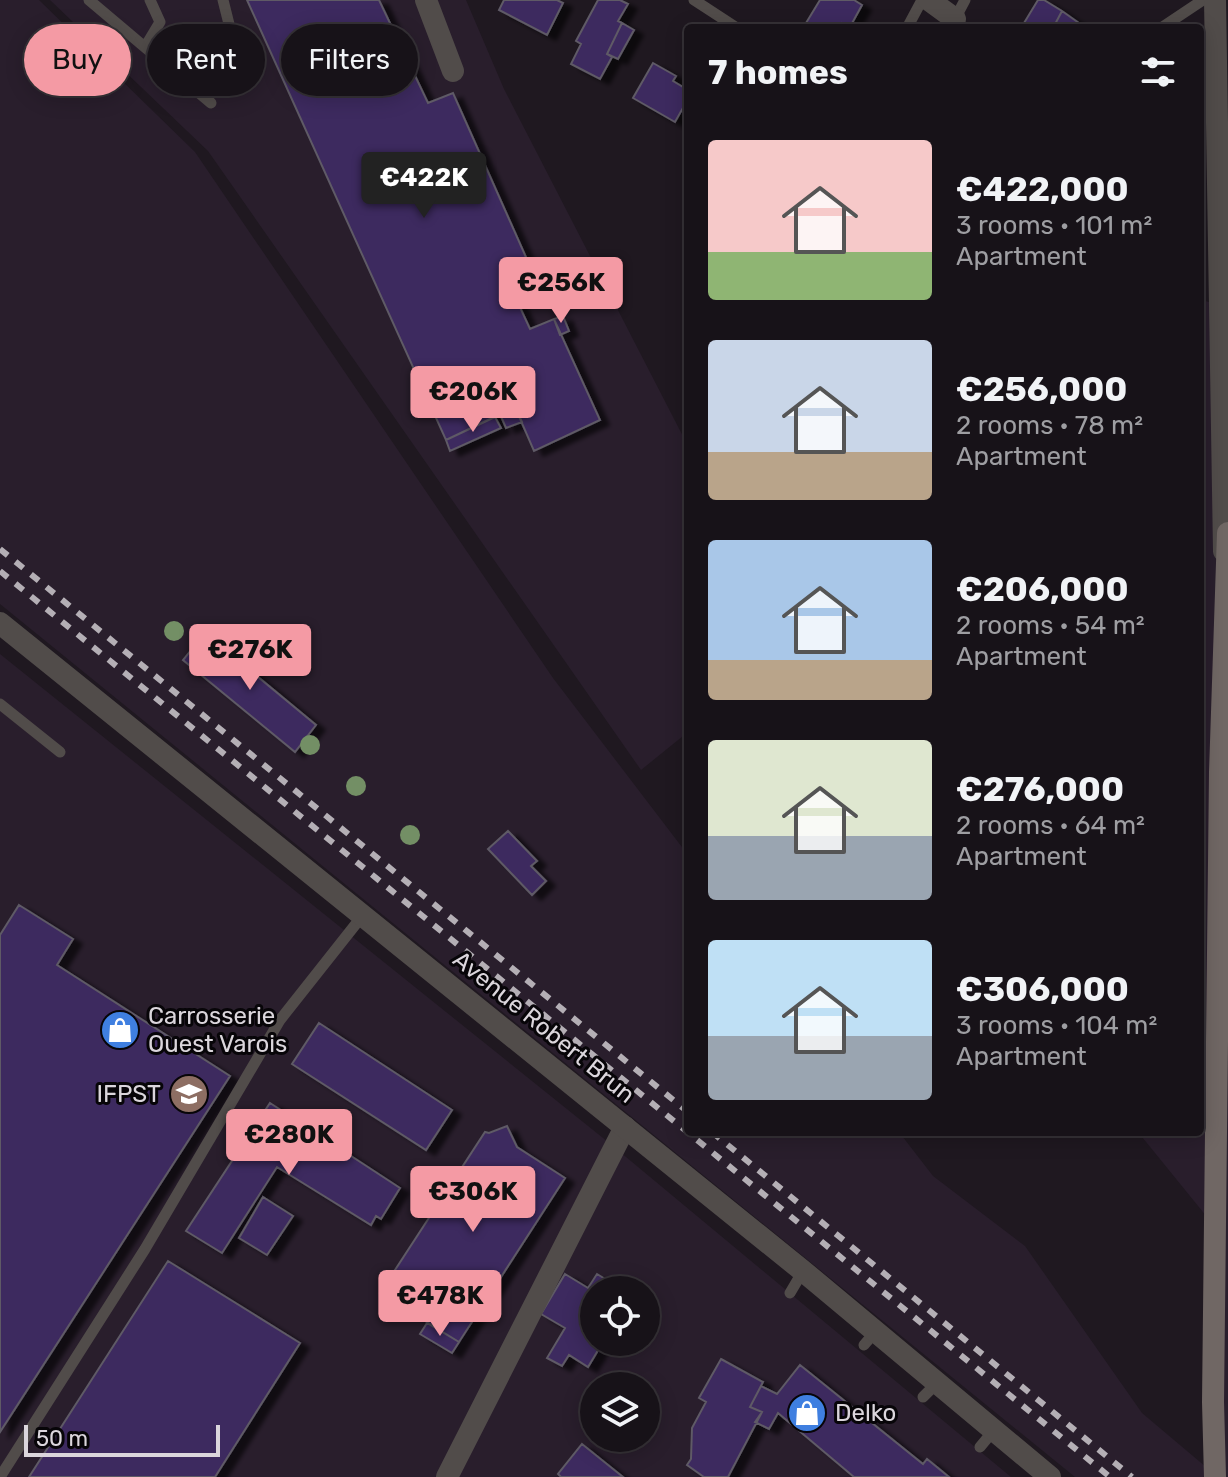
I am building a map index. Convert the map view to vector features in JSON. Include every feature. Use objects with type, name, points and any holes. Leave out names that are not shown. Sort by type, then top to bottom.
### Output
[{"type":"main road","points":[[1215,1477],[1213,1402],[1220,772],[1228,533]]},
{"type":"street","points":[[426,0],[453,71]]},
{"type":"street","points":[[929,0],[957,16]]},
{"type":"street","points":[[1215,0],[1224,598]]},
{"type":"street","name":"Avenue Robert Brun","points":[[0,623],[803,1271],[870,1338],[987,1438],[1049,1477]]},
{"type":"street","points":[[447,1477],[506,1373],[625,1127]]},
{"type":"lane","points":[[89,0],[211,103]]},
{"type":"lane","points":[[145,47],[160,22],[150,0]]},
{"type":"lane","points":[[223,0],[229,24]]},
{"type":"lane","points":[[694,0],[731,24]]},
{"type":"lane","points":[[909,24],[922,0]]},
{"type":"lane","points":[[1167,24],[1203,0]]},
{"type":"lane","points":[[0,704],[60,752]]},
{"type":"lane","points":[[0,1477],[145,1249],[280,1020],[363,914]]},
{"type":"lane","points":[[790,1293],[803,1271]]},
{"type":"shaded area","points":[[0,0],[39,0],[64,24],[24,24],[24,96],[131,96],[131,90],[195,152],[553,678],[684,850],[684,1136],[902,1136],[933,1176],[1025,1246],[1142,1413],[1206,1467],[1207,1217],[1141,1136],[1204,1136],[1204,300],[1228,309],[1228,1477],[1075,1477],[0,604]]},
{"type":"shaded area","points":[[50,0],[466,0],[504,89],[684,438],[684,735],[641,770],[208,151],[150,96],[265,96],[265,24],[147,24],[147,93],[131,77],[131,24],[75,24]]},
{"type":"shaded area","points":[[0,654],[608,1142],[1011,1477],[0,1477]]},
{"type":"building","points":[[247,0],[379,0],[390,24],[281,24],[281,75],[265,40],[265,24],[258,24]]},
{"type":"building","points":[[504,0],[557,0],[563,3],[547,35],[499,10]]},
{"type":"building","points":[[598,0],[620,0],[628,4],[618,21],[622,23],[607,54],[612,57],[600,79],[571,64],[581,44],[576,41]]},
{"type":"building","points":[[820,0],[854,0],[862,5],[852,24],[805,24]]},
{"type":"building","points":[[1038,0],[1044,0],[1062,11],[1055,24],[1023,24]]},
{"type":"building","points":[[1062,11],[1080,24],[1055,24]]},
{"type":"building","points":[[622,23],[634,30],[618,59],[607,54]]},
{"type":"building","points":[[653,63],[676,76],[673,81],[684,88],[684,106],[675,122],[633,98]]},
{"type":"building","points":[[418,82],[428,103],[453,93],[529,264],[505,275],[530,329],[554,319],[600,420],[534,451],[515,407],[446,440],[290,96],[418,96]]},
{"type":"building","points":[[563,316],[569,331],[560,335],[554,319]]},
{"type":"building","points":[[515,407],[522,422],[506,428],[500,414]]},
{"type":"building","points":[[495,417],[501,428],[450,451],[446,440]]},
{"type":"building","points":[[205,633],[316,725],[295,752],[183,660]]},
{"type":"building","points":[[508,831],[537,861],[531,866],[546,881],[532,895],[488,849]]},
{"type":"building","points":[[19,905],[73,939],[57,965],[230,1076],[0,1432],[0,935]]},
{"type":"building","points":[[319,1023],[452,1110],[426,1150],[292,1064]]},
{"type":"building","points":[[270,1103],[400,1188],[381,1219],[376,1216],[371,1225],[277,1167],[222,1253],[186,1231]]},
{"type":"building","points":[[507,1126],[517,1147],[565,1178],[459,1342],[380,1293],[485,1132]]},
{"type":"building","points":[[263,1197],[293,1216],[267,1255],[239,1238]]},
{"type":"building","points":[[168,1261],[300,1343],[215,1477],[29,1477]]},
{"type":"building","points":[[565,1274],[580,1283],[580,1356],[595,1356],[588,1367],[569,1355],[562,1366],[547,1358],[565,1328],[541,1314]]},
{"type":"building","points":[[427,1323],[459,1342],[452,1353],[420,1334]]},
{"type":"building","points":[[721,1359],[763,1382],[750,1407],[762,1412],[728,1477],[704,1477],[687,1465],[691,1459],[692,1428],[706,1402],[699,1398]]},
{"type":"building","points":[[800,1365],[923,1464],[927,1459],[949,1477],[854,1477],[778,1413],[769,1429],[755,1422],[762,1412],[750,1407],[761,1386],[777,1394]]},
{"type":"building","points":[[580,1446],[580,1452],[592,1452],[623,1477],[561,1477],[558,1474]]},
{"type":"railway","points":[[0,549],[684,1109]]},
{"type":"railway","points":[[0,571],[684,1129]]},
{"type":"railway","points":[[692,1136],[1110,1477]]},
{"type":"railway","points":[[717,1136],[1132,1477]]},
{"type":"place","name":"Carrosserie Ouest Varois","points":[[120,1030]]},
{"type":"place","name":"IFPST","points":[[189,1094]]},
{"type":"place","name":"Delko","points":[[807,1413]]}]
